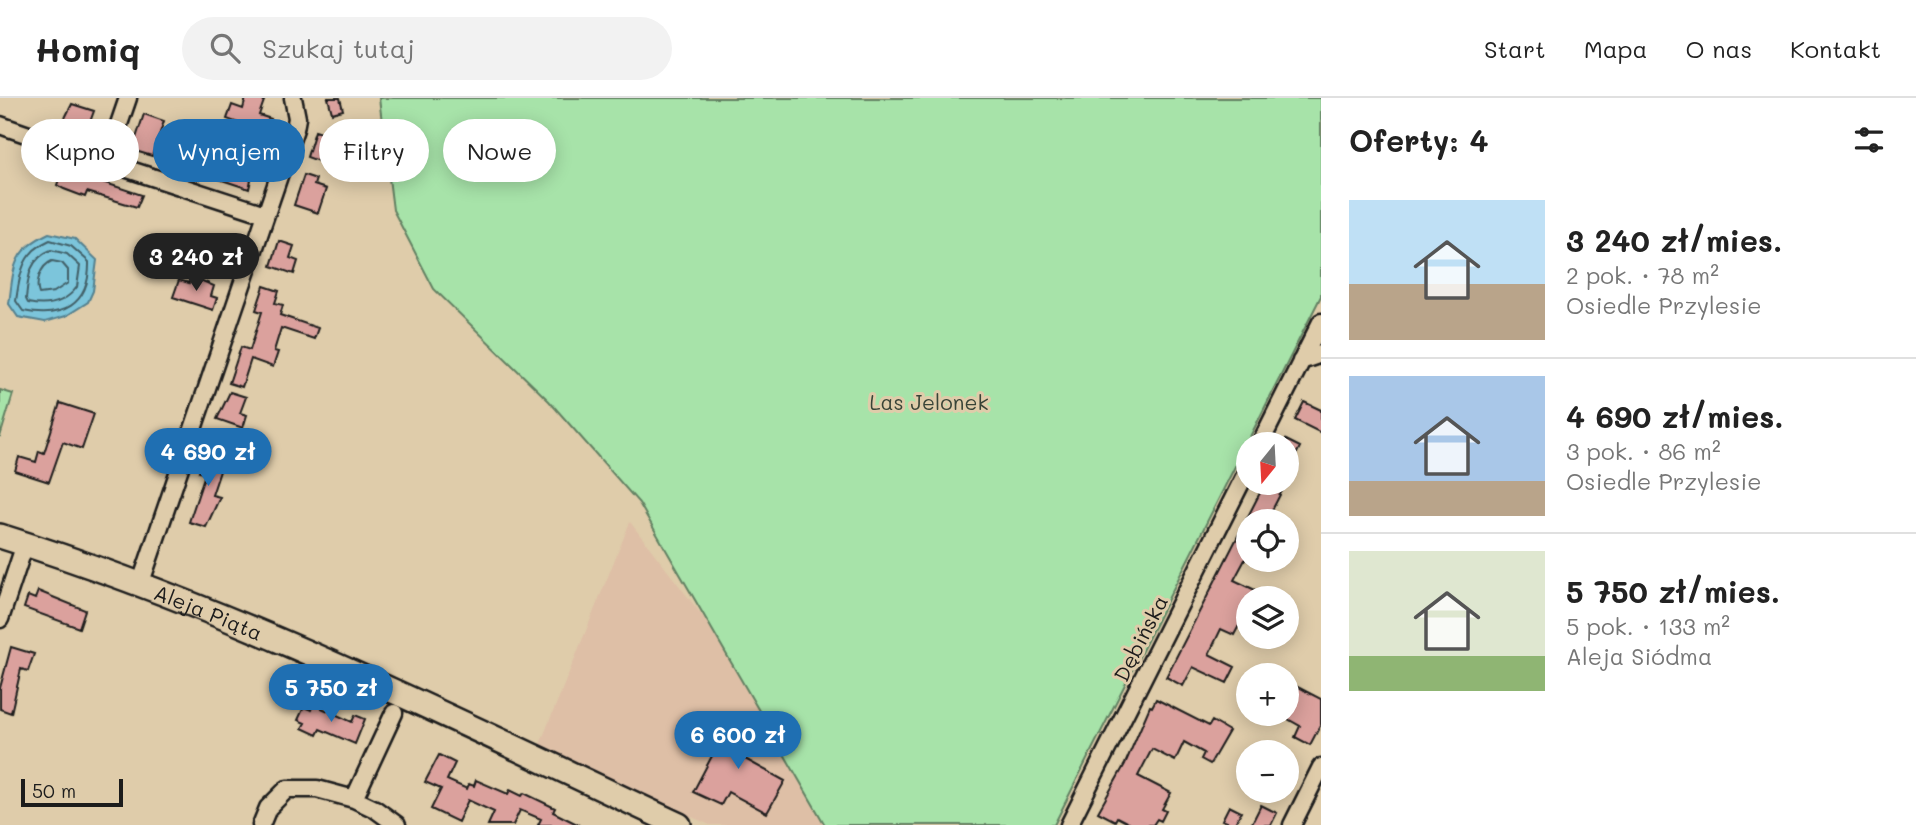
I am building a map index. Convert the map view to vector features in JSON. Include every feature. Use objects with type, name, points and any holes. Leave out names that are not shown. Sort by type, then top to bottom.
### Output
[{"type":"street","points":[[121,119],[128,98]]},
{"type":"street","points":[[140,585],[295,129],[297,118],[293,98]]},
{"type":"street","points":[[0,125],[21,132]]},
{"type":"street","points":[[139,173],[265,214]]},
{"type":"street","points":[[1266,432],[1321,322]]},
{"type":"street","points":[[1301,362],[1321,354]]},
{"type":"street","name":"Dębińska","points":[[1069,825],[1236,493]]},
{"type":"street","name":"Aleja Piąta","points":[[0,536],[140,585],[324,660],[679,825]]},
{"type":"street","points":[[0,619],[25,544]]},
{"type":"street","points":[[354,799],[394,713]]},
{"type":"street","points":[[1292,825],[1321,767]]},
{"type":"street","points":[[261,825],[268,808],[287,789],[317,789],[354,799],[375,809],[397,825]]},
{"type":"shaded area","points":[[630,522],[728,649],[833,825],[710,825],[538,749]]},
{"type":"green space","name":"Las Jelonek","points":[[379,98],[1321,98],[1321,296],[1252,432],[1236,432],[1236,464],[1054,825],[825,825],[639,503],[549,401],[434,289],[393,210],[390,182],[429,182],[429,119],[382,119]]},
{"type":"green space","points":[[0,390],[13,394],[0,437]]},
{"type":"water","points":[[49,233],[75,239],[97,260],[93,291],[88,302],[66,316],[45,322],[18,317],[9,304],[17,261],[28,246]]},
{"type":"building","points":[[246,98],[265,98],[259,115],[271,119],[227,119],[232,105],[243,109]]},
{"type":"building","points":[[328,98],[340,98],[343,110],[332,113]]},
{"type":"building","points":[[72,104],[94,111],[91,119],[64,119]]},
{"type":"building","points":[[144,114],[158,119],[153,119],[152,156],[139,152],[139,129]]},
{"type":"building","points":[[315,131],[319,132],[318,161],[307,157]]},
{"type":"building","points":[[305,175],[316,179],[314,185],[326,189],[318,213],[294,205],[302,182],[305,182]]},
{"type":"building","points":[[58,182],[102,182],[142,195],[137,207],[87,192],[85,197],[57,185]]},
{"type":"building","points":[[228,182],[250,182],[249,189]]},
{"type":"building","points":[[279,241],[294,246],[290,258],[298,261],[294,274],[271,266]]},
{"type":"building","points":[[191,276],[214,286],[211,296],[217,298],[213,310],[173,297],[179,280],[189,283]]},
{"type":"building","points":[[264,286],[279,291],[275,303],[283,305],[280,315],[318,328],[314,339],[281,328],[274,351],[278,352],[273,367],[251,359],[242,387],[229,383],[241,347],[250,350],[262,312],[256,310]]},
{"type":"building","points":[[230,392],[246,397],[240,413],[247,415],[243,428],[217,419]]},
{"type":"building","points":[[1304,402],[1321,410],[1321,433],[1295,420]]},
{"type":"building","points":[[60,403],[94,414],[82,449],[63,442],[49,482],[15,471],[19,457],[36,462],[39,451],[44,453]]},
{"type":"building","points":[[208,447],[226,453],[212,495],[220,497],[206,527],[189,522],[205,474],[199,472]]},
{"type":"building","points":[[1259,495],[1280,495],[1273,509],[1252,509]]},
{"type":"building","points":[[1236,540],[1236,572],[1238,572],[1234,580],[1247,586],[1236,586],[1236,631],[1234,635],[1221,629],[1209,654],[1235,667],[1227,683],[1193,667],[1183,686],[1166,677]]},
{"type":"building","points":[[38,591],[85,610],[79,628],[24,608],[28,596],[35,599]]},
{"type":"building","points":[[11,647],[34,654],[28,671],[21,669],[11,713],[0,709],[0,688]]},
{"type":"building","points":[[1299,688],[1321,699],[1321,724],[1310,745],[1295,737],[1300,726]]},
{"type":"building","points":[[1156,699],[1209,726],[1212,721],[1229,731],[1210,764],[1201,759],[1204,753],[1184,742],[1175,761],[1152,749],[1138,776],[1171,793],[1162,809],[1166,811],[1161,821],[1157,819],[1153,825],[1132,825],[1117,817],[1115,821],[1098,812],[1125,764],[1150,706],[1152,707]]},
{"type":"building","points":[[313,704],[352,722],[355,715],[365,719],[355,744],[320,729],[317,735],[302,728],[305,723],[298,720],[304,707],[311,710]]},
{"type":"building","points":[[732,718],[759,732],[745,759],[785,781],[767,813],[728,792],[721,805],[693,792]]},
{"type":"building","points":[[439,755],[455,763],[447,780],[467,789],[469,784],[474,786],[476,780],[508,794],[510,790],[522,796],[524,793],[555,808],[553,812],[579,825],[538,825],[541,819],[520,810],[513,825],[488,825],[494,812],[468,800],[458,822],[431,809],[441,789],[425,782]]},
{"type":"building","points":[[1261,805],[1277,813],[1271,825],[1251,825]]},
{"type":"building","points":[[1229,806],[1241,812],[1234,825],[1222,820]]}]
